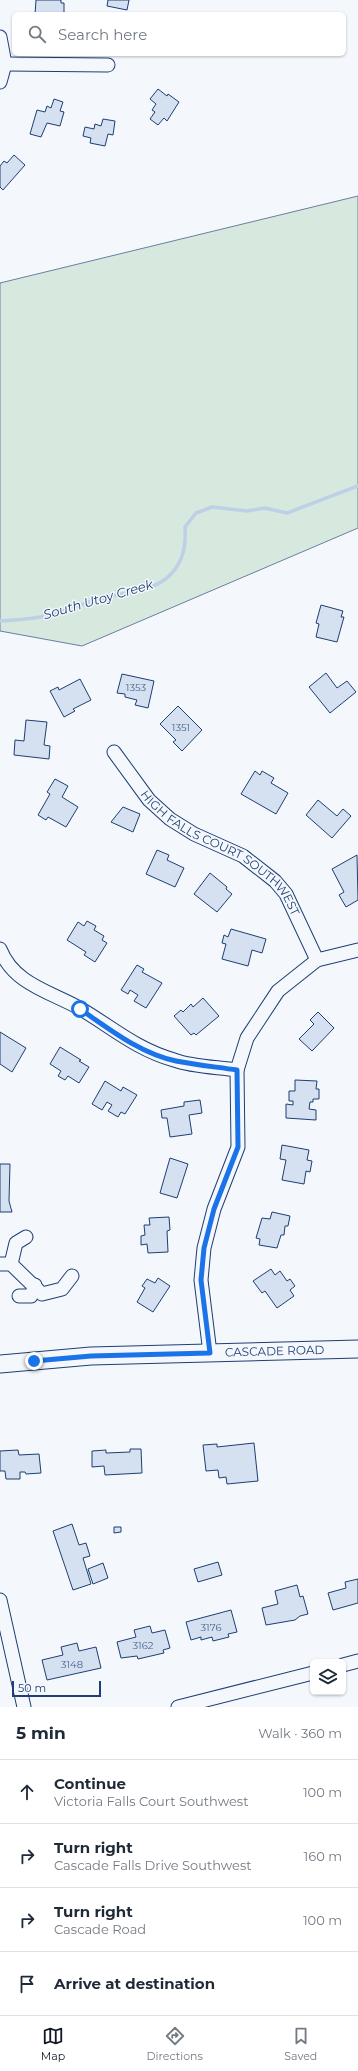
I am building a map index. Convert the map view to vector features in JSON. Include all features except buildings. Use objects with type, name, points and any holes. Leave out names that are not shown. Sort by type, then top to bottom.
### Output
[{"type":"main road","name":"CASCADE ROAD","points":[[0,1364],[91,1356],[358,1349]]},
{"type":"street","points":[[0,37],[5,64],[0,82]]},
{"type":"street","points":[[5,64],[108,64]]},
{"type":"street","name":"HIGH FALLS COURT SOUTHWEST","points":[[114,752],[149,800],[170,819],[194,834],[242,856],[275,881],[286,894],[317,960]]},
{"type":"street","points":[[0,949],[13,970],[44,992],[80,1009],[119,1036],[144,1049],[175,1061],[237,1070]]},
{"type":"street","points":[[210,1353],[201,1280],[204,1248],[214,1209],[238,1147],[237,1070],[247,1038],[278,991],[317,960],[358,950]]},
{"type":"street","points":[[26,1237],[16,1243],[5,1264],[28,1293],[42,1294],[62,1289],[72,1276]]},
{"type":"street","points":[[0,1600],[24,1707]]},
{"type":"street","points":[[346,1664],[358,1661]]},
{"type":"street","points":[[178,1707],[310,1674]]},
{"type":"shaded area","points":[[358,196],[358,528],[82,646],[0,631],[0,283]]},
{"type":"waterway","name":"South Utoy Creek","points":[[0,621],[48,616],[97,600],[148,588],[157,584],[171,574],[179,563],[183,552],[185,527],[196,513],[212,507],[247,511],[265,508],[287,513],[358,486]]},
{"type":"route","points":[[34,1361],[91,1356],[210,1353],[201,1280],[204,1248],[214,1209],[238,1147],[237,1070],[175,1061],[144,1049],[119,1036],[80,1009]]}]
